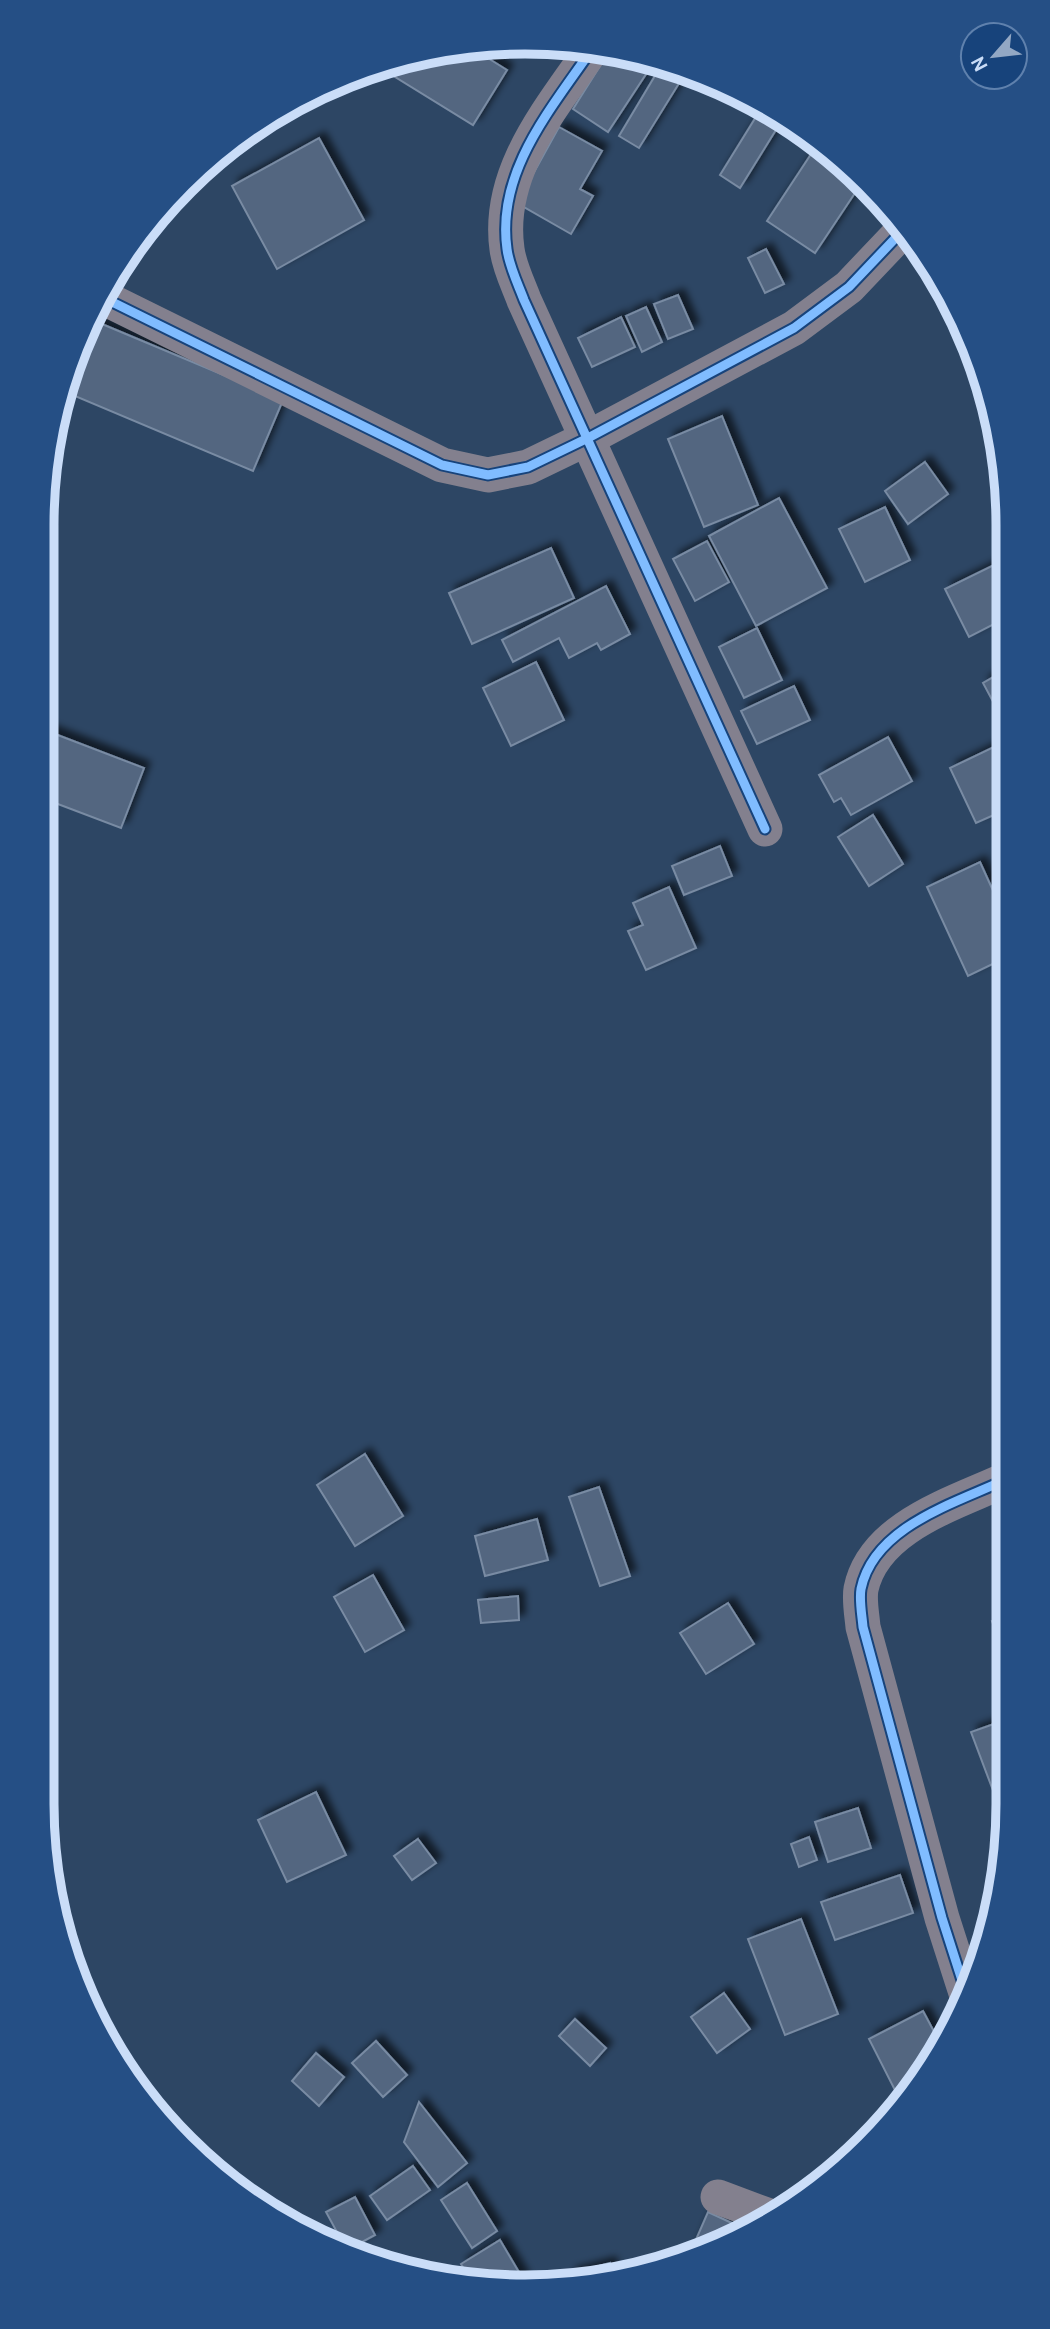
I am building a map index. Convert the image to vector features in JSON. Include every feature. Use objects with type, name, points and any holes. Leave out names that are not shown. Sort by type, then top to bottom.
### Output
[{"type":"street","points":[[586,58],[530,140],[509,191],[507,249],[524,300],[765,829]]},
{"type":"street","points":[[111,302],[442,465],[488,475],[528,467],[794,328],[849,287],[897,237]]},
{"type":"street","points":[[962,1979],[942,1918],[863,1626],[860,1591],[876,1555],[892,1540],[926,1518],[996,1484]]},
{"type":"street","points":[[718,2197],[759,2212]]},
{"type":"building","points":[[484,56],[507,70],[473,125],[390,74],[433,63]]},
{"type":"building","points":[[603,61],[648,70],[608,132],[573,109]]},
{"type":"building","points":[[657,73],[681,81],[639,148],[619,136]]},
{"type":"building","points":[[757,115],[777,128],[740,188],[720,175]]},
{"type":"building","points":[[559,127],[602,151],[580,189],[593,196],[571,234],[517,203]]},
{"type":"building","points":[[319,138],[364,220],[277,269],[232,186]]},
{"type":"building","points":[[812,152],[857,191],[815,253],[767,221]]},
{"type":"building","points":[[766,249],[784,284],[765,293],[748,258]]},
{"type":"building","points":[[678,295],[693,329],[668,339],[654,304]]},
{"type":"building","points":[[646,307],[662,342],[642,352],[626,316]]},
{"type":"building","points":[[621,317],[635,347],[592,367],[578,338]]},
{"type":"building","points":[[100,323],[283,400],[253,471],[72,395]]},
{"type":"building","points":[[722,416],[758,505],[704,527],[668,439]]},
{"type":"building","points":[[925,462],[948,494],[908,524],[885,491]]},
{"type":"building","points":[[779,498],[827,588],[756,626],[709,536]]},
{"type":"building","points":[[885,507],[910,560],[865,582],[839,529]]},
{"type":"building","points":[[707,541],[729,582],[695,601],[673,559]]},
{"type":"building","points":[[551,548],[574,598],[472,644],[449,593]]},
{"type":"building","points":[[996,564],[996,623],[969,637],[945,589]]},
{"type":"building","points":[[606,586],[630,634],[601,650],[597,643],[569,658],[559,638],[513,662],[502,640]]},
{"type":"building","points":[[757,628],[782,680],[744,698],[719,647]]},
{"type":"building","points":[[536,662],[564,720],[511,746],[483,688]]},
{"type":"building","points":[[996,676],[996,707],[983,683]]},
{"type":"building","points":[[794,686],[810,720],[757,744],[741,711]]},
{"type":"building","points":[[54,734],[144,768],[121,828],[54,803]]},
{"type":"building","points":[[888,737],[912,781],[851,815],[841,798],[834,802],[819,775]]},
{"type":"building","points":[[996,746],[996,814],[976,823],[950,768]]},
{"type":"building","points":[[873,815],[903,864],[869,886],[838,837]]},
{"type":"building","points":[[720,846],[732,876],[684,895],[672,866]]},
{"type":"building","points":[[980,862],[996,897],[996,962],[968,976],[927,887]]},
{"type":"building","points":[[669,887],[696,948],[646,970],[628,931],[643,925],[633,903]]},
{"type":"building","points":[[365,1454],[403,1516],[355,1546],[317,1485]]},
{"type":"building","points":[[599,1487],[630,1576],[600,1586],[569,1497]]},
{"type":"building","points":[[537,1519],[548,1560],[485,1576],[475,1536]]},
{"type":"building","points":[[373,1575],[404,1630],[365,1652],[334,1597]]},
{"type":"building","points":[[518,1596],[519,1620],[481,1623],[478,1600]]},
{"type":"building","points":[[728,1603],[754,1644],[706,1674],[680,1633]]},
{"type":"building","points":[[996,1723],[996,1798],[971,1732]]},
{"type":"building","points":[[316,1792],[346,1855],[287,1882],[258,1820]]},
{"type":"building","points":[[858,1808],[871,1848],[828,1862],[815,1822]]},
{"type":"building","points":[[809,1837],[817,1860],[799,1867],[791,1844]]},
{"type":"building","points":[[418,1839],[436,1863],[412,1880],[394,1856]]},
{"type":"building","points":[[900,1875],[913,1913],[835,1940],[821,1902]]},
{"type":"building","points":[[801,1919],[838,2014],[785,2035],[748,1939]]},
{"type":"building","points":[[724,1993],[750,2029],[717,2053],[691,2017]]},
{"type":"building","points":[[923,2011],[935,2034],[896,2093],[869,2039]]},
{"type":"building","points":[[575,2019],[606,2048],[590,2066],[559,2036]]},
{"type":"building","points":[[376,2041],[407,2075],[383,2097],[352,2063]]},
{"type":"building","points":[[316,2053],[344,2077],[319,2106],[292,2081]]},
{"type":"building","points":[[419,2102],[467,2163],[438,2187],[404,2142]]},
{"type":"building","points":[[413,2166],[430,2190],[387,2220],[370,2196]]},
{"type":"building","points":[[467,2183],[497,2231],[472,2248],[441,2200]]},
{"type":"building","points":[[355,2197],[375,2235],[358,2244],[339,2236],[326,2212]]},
{"type":"building","points":[[708,2212],[736,2225],[705,2239],[694,2243]]},
{"type":"building","points":[[500,2240],[521,2275],[465,2271],[461,2264]]},
{"type":"building","points":[[610,2263],[611,2267],[586,2271],[578,2272]]},
{"type":"cycle path","points":[[586,58],[530,142],[519,167],[510,193],[506,220],[508,255],[524,300],[765,829]]},
{"type":"cycle path","points":[[111,301],[442,465],[488,475],[528,467],[794,328],[849,287],[897,237]]},
{"type":"cycle path","points":[[962,1979],[942,1918],[863,1627],[860,1593],[869,1567],[882,1549],[899,1533],[920,1519],[996,1484]]}]
